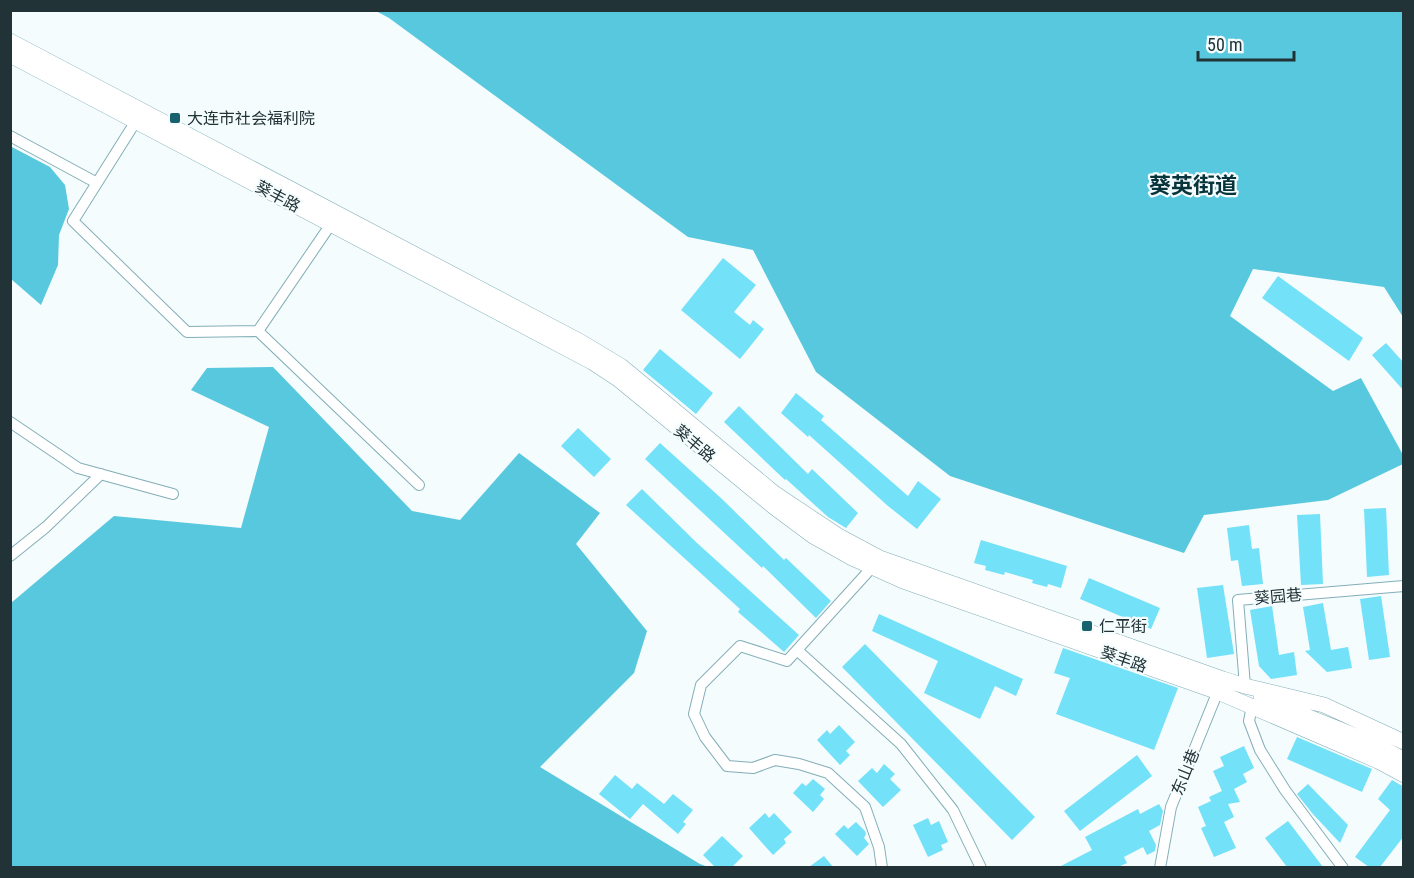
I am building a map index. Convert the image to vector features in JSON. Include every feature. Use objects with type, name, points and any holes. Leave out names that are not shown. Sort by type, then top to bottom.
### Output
[{"type":"main road","name":"葵丰路","points":[[10,41],[581,342],[621,366],[774,493],[876,563]]},
{"type":"main road","name":"葵丰路","points":[[10,55],[592,362],[618,379],[782,513],[813,536],[852,558],[876,563],[1220,686],[1252,706],[1378,760],[1404,775]]},
{"type":"main road","name":"葵丰路","points":[[1220,686],[1245,686],[1324,705],[1404,742]]},
{"type":"main road","points":[[1220,686],[1331,725],[1382,747],[1404,760]]},
{"type":"street","points":[[136,122],[73,221],[187,332],[258,331],[418,485]]},
{"type":"street","points":[[10,136],[97,183]]},
{"type":"street","points":[[258,331],[331,224]]},
{"type":"street","points":[[10,422],[78,468],[173,494]]},
{"type":"street","points":[[10,556],[46,527],[101,474]]},
{"type":"street","points":[[876,563],[787,661],[740,646],[701,685],[694,714],[705,737],[727,766],[753,768],[774,760],[799,764],[828,773],[866,807],[879,847],[882,867]]},
{"type":"street","name":"葵园巷","points":[[1245,686],[1238,600],[1404,586]]},
{"type":"street","points":[[797,650],[901,744],[953,810],[981,867]]},
{"type":"street","name":"东山巷","points":[[1160,867],[1171,807],[1220,686]]},
{"type":"street","points":[[1252,706],[1249,721],[1260,750],[1285,790],[1343,867]]},
{"type":"shaded area","points":[[376,11],[1403,11],[1403,317],[1384,287],[1253,269],[1230,316],[1333,391],[1361,378],[1403,455],[1403,464],[1328,500],[1204,515],[1184,553],[950,476],[816,372],[753,250],[688,237],[389,18]]},
{"type":"shaded area","points":[[10,146],[50,167],[65,185],[69,209],[59,235],[58,265],[41,305],[11,279]]},
{"type":"shaded area","points":[[273,367],[412,511],[460,520],[519,453],[600,513],[576,544],[647,631],[634,673],[540,767],[708,867],[11,867],[11,603],[114,516],[241,528],[269,427],[191,390],[207,368]]},
{"type":"building","points":[[723,258],[756,285],[734,312],[750,325],[753,320],[764,329],[740,359],[681,310]]},
{"type":"building","points":[[1278,276],[1363,338],[1349,361],[1262,298]]},
{"type":"building","points":[[1386,343],[1404,363],[1404,391],[1372,355]]},
{"type":"building","points":[[660,349],[713,393],[696,414],[643,370]]},
{"type":"building","points":[[796,393],[824,416],[821,420],[908,496],[918,481],[941,499],[917,529],[781,413]]},
{"type":"building","points":[[739,406],[808,474],[812,469],[858,513],[846,528],[828,517],[785,480],[724,422]]},
{"type":"building","points":[[578,428],[611,459],[594,477],[561,446]]},
{"type":"building","points":[[660,443],[831,601],[816,618],[763,566],[762,568],[645,459]]},
{"type":"building","points":[[642,489],[697,543],[799,635],[784,652],[738,612],[740,609],[626,505]]},
{"type":"building","points":[[1386,508],[1389,575],[1367,577],[1364,509]]},
{"type":"building","points":[[1320,514],[1323,584],[1301,585],[1297,515]]},
{"type":"building","points":[[1249,525],[1252,549],[1259,548],[1263,584],[1242,586],[1238,560],[1231,561],[1227,528]]},
{"type":"building","points":[[981,540],[1067,566],[1061,588],[1032,583],[1033,580],[1005,572],[1004,575],[985,570],[986,566],[974,563]]},
{"type":"building","points":[[1089,578],[1160,608],[1151,629],[1080,599]]},
{"type":"building","points":[[1223,585],[1234,654],[1207,658],[1197,588]]},
{"type":"building","points":[[1381,596],[1390,657],[1369,660],[1360,599]]},
{"type":"building","points":[[1323,603],[1331,650],[1348,647],[1352,668],[1327,672],[1305,651],[1310,650],[1303,607]]},
{"type":"building","points":[[1272,606],[1279,655],[1294,652],[1297,675],[1271,679],[1259,666],[1250,610]]},
{"type":"building","points":[[879,614],[1023,679],[1016,696],[995,686],[980,719],[924,693],[938,661],[872,631]]},
{"type":"building","points":[[865,644],[1035,817],[1012,840],[842,667]]},
{"type":"building","points":[[1063,648],[1178,688],[1154,750],[1056,714],[1070,678],[1054,673]]},
{"type":"building","points":[[839,725],[855,742],[846,751],[850,755],[840,765],[817,740],[827,730],[830,734]]},
{"type":"building","points":[[1297,737],[1372,769],[1362,792],[1287,759]]},
{"type":"building","points":[[1244,746],[1254,768],[1243,774],[1247,782],[1234,789],[1240,802],[1228,804],[1234,817],[1224,822],[1236,848],[1214,857],[1201,828],[1206,826],[1198,807],[1211,801],[1209,797],[1222,791],[1213,771],[1224,766],[1220,757]]},
{"type":"building","points":[[1137,755],[1152,776],[1080,831],[1064,811]]},
{"type":"building","points":[[884,764],[895,774],[890,779],[901,790],[883,807],[858,781],[872,768],[877,773]]},
{"type":"building","points":[[615,775],[632,789],[637,783],[664,804],[673,794],[693,810],[683,822],[686,824],[678,834],[643,804],[630,819],[599,794]]},
{"type":"building","points":[[813,779],[825,789],[820,795],[824,799],[813,812],[793,793],[802,783],[806,786]]},
{"type":"building","points":[[1392,780],[1404,787],[1404,836],[1380,867],[1369,867],[1355,857],[1390,810],[1378,799]]},
{"type":"building","points":[[1308,784],[1348,825],[1340,843],[1297,794]]},
{"type":"building","points":[[1159,804],[1163,811],[1160,825],[1149,831],[1156,845],[1155,851],[1147,855],[1143,847],[1124,857],[1127,863],[1118,867],[1059,867],[1092,850],[1085,837],[1138,809],[1140,814]]},
{"type":"building","points":[[765,813],[769,818],[774,813],[792,832],[784,839],[786,843],[773,855],[749,828]]},
{"type":"building","points":[[928,818],[931,825],[939,821],[948,842],[941,845],[943,850],[928,857],[913,825]]},
{"type":"building","points":[[1288,821],[1323,867],[1287,867],[1265,838]]},
{"type":"building","points":[[856,822],[865,831],[864,838],[869,844],[857,856],[835,834],[844,825],[848,829]]},
{"type":"building","points":[[722,836],[743,856],[732,867],[715,867],[703,855]]},
{"type":"building","points":[[824,856],[833,867],[809,867]]},
{"type":"place","name":"大连市社会福利院","points":[[175,118]]},
{"type":"place","name":"仁平街","points":[[1087,626]]},
{"type":"district","name":"葵英街道","points":[[1193,185]]}]
